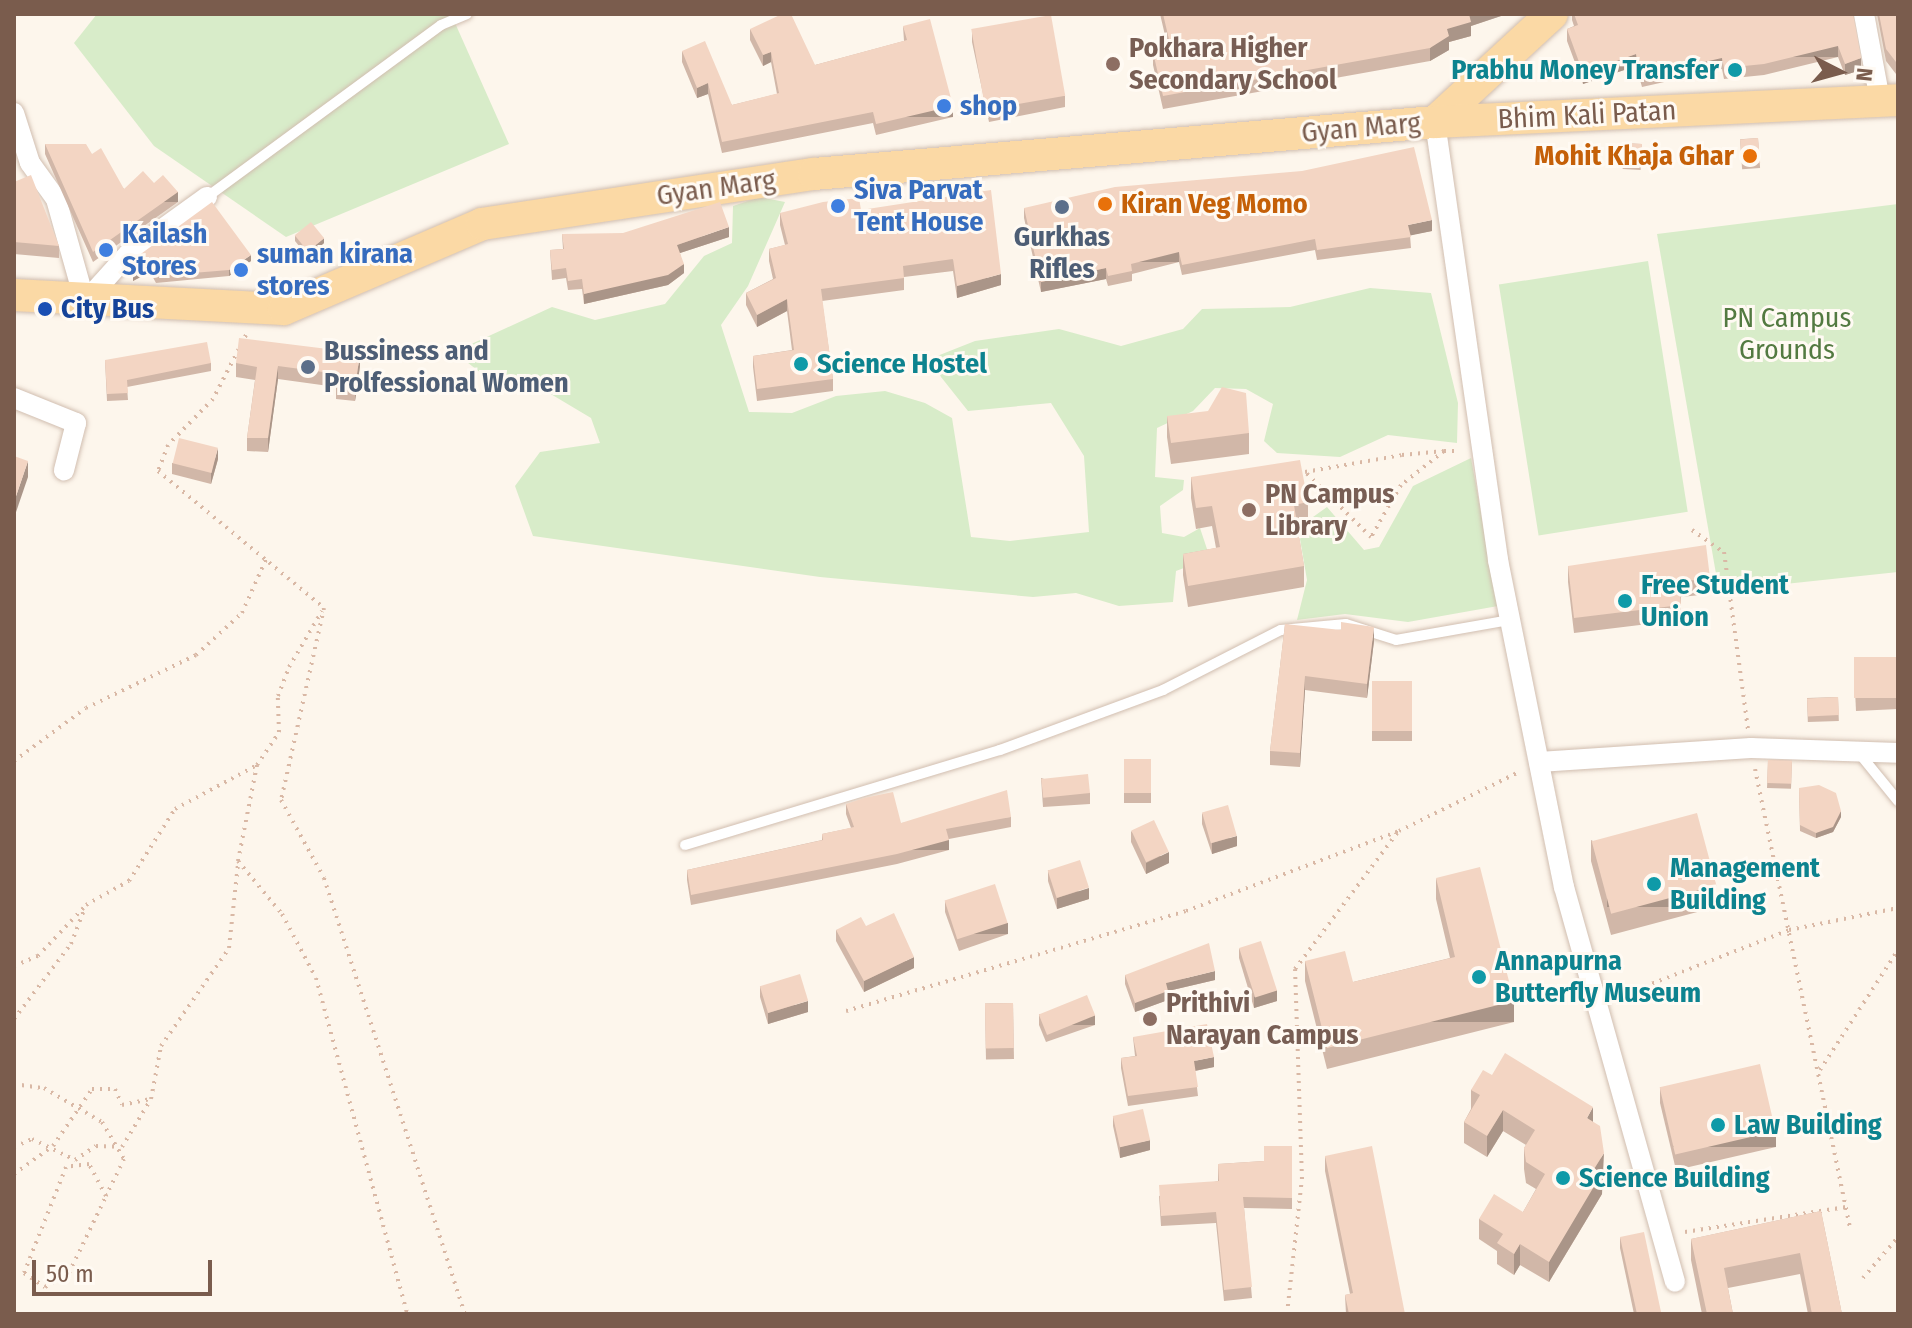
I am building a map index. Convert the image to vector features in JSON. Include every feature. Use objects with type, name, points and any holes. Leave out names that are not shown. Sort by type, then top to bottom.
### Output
[{"type":"main road","name":"Bhim Kali Patan","points":[[1435,122],[1552,14]]},
{"type":"main road","name":"Bhim Kali Patan","points":[[1435,122],[1889,94]]},
{"type":"main road","name":"Gyan Marg","points":[[14,295],[85,302],[284,309],[482,224],[814,174],[1435,122]]},
{"type":"street","points":[[1864,14],[1889,94]]},
{"type":"street","points":[[14,113],[30,163],[56,199],[85,302]]},
{"type":"street","points":[[1435,122],[1482,450],[1510,620],[1539,762],[1597,1005],[1675,1282]]},
{"type":"street","points":[[85,302],[129,253],[207,197]]},
{"type":"street","points":[[14,398],[76,423],[64,470]]},
{"type":"street","points":[[1539,762],[1751,748],[1898,753]]},
{"type":"lane","points":[[207,197],[441,25],[467,14]]},
{"type":"lane","points":[[685,845],[1000,750],[1163,690],[1281,630],[1346,624],[1396,640],[1510,620]]},
{"type":"lane","points":[[1858,752],[1898,801]]},
{"type":"path","points":[[284,309],[237,341],[213,399],[168,445],[158,471],[324,608]]},
{"type":"path","points":[[1444,451],[1401,485],[1371,537],[1305,472],[1354,468],[1444,451],[1482,450]]},
{"type":"path","points":[[1692,530],[1724,552],[1751,748],[1850,1226]]},
{"type":"path","points":[[14,761],[86,708],[196,655],[242,613],[266,559]]},
{"type":"path","points":[[121,1148],[102,1144],[75,1160],[52,1193],[24,1273],[45,1287],[69,1273],[123,1168],[121,1148],[151,1099],[161,1046],[229,948],[238,861],[257,765],[279,732],[278,696],[289,667],[324,608]]},
{"type":"path","points":[[324,608],[281,800],[324,878],[465,1314]]},
{"type":"path","points":[[846,1011],[1186,911],[1399,831],[1539,762]]},
{"type":"path","points":[[14,966],[38,956],[86,905],[129,881],[175,809],[257,765]]},
{"type":"path","points":[[1287,1314],[1302,1179],[1295,969],[1399,831]]},
{"type":"path","points":[[238,861],[282,914],[316,978],[407,1314]]},
{"type":"path","points":[[14,1019],[71,944],[86,905]]},
{"type":"path","points":[[1597,1005],[1789,930],[1898,908]]},
{"type":"path","points":[[1820,1070],[1898,950]]},
{"type":"path","points":[[14,1084],[44,1088],[82,1109],[121,1148]]},
{"type":"path","points":[[14,1174],[53,1146],[82,1109],[92,1089],[115,1089],[122,1105],[151,1099]]},
{"type":"path","points":[[14,1147],[32,1139],[53,1146],[100,1173],[106,1196]]},
{"type":"path","points":[[1663,1236],[1846,1207]]},
{"type":"path","points":[[1863,1278],[1898,1237]]},
{"type":"green space","points":[[97,14],[451,14],[509,144],[286,237],[154,146],[74,43]]},
{"type":"green space","points":[[760,197],[785,202],[748,286],[721,325],[749,412],[792,413],[836,396],[885,391],[925,403],[952,418],[971,537],[1010,541],[1089,532],[1084,456],[1051,403],[968,411],[941,377],[932,358],[975,341],[1059,329],[1121,346],[1183,329],[1202,309],[1290,307],[1370,288],[1431,293],[1458,403],[1457,443],[1388,435],[1340,457],[1277,453],[1264,441],[1273,404],[1246,389],[1215,388],[1193,411],[1157,428],[1155,477],[1184,480],[1183,490],[1160,506],[1162,533],[1184,537],[1200,528],[1210,558],[1176,571],[1173,602],[1119,606],[1076,593],[1033,597],[820,577],[533,536],[515,486],[540,452],[600,443],[591,418],[544,390],[481,373],[454,352],[552,307],[595,320],[665,304],[704,256],[732,243],[733,206]]},
{"type":"green space","name":"PN Campus Grounds","points":[[1898,204],[1898,572],[1719,591],[1657,234]]},
{"type":"green space","points":[[1648,261],[1688,512],[1539,535],[1499,285]]},
{"type":"green space","points":[[1471,458],[1498,606],[1408,622],[1345,614],[1297,620],[1307,580],[1300,539],[1313,517],[1327,507],[1364,550],[1379,547],[1413,486]]},
{"type":"building","points":[[782,14],[791,14],[815,65],[907,40],[903,26],[930,19],[953,106],[876,124],[873,112],[722,142],[708,83],[697,88],[682,51],[705,41],[732,105],[779,93],[771,52],[763,55],[750,29]]},
{"type":"building","points":[[1163,14],[1469,14],[1471,22],[1447,29],[1449,36],[1430,48],[1163,96],[1153,52],[1171,48]]},
{"type":"building","points":[[1574,14],[1853,14],[1861,58],[1845,64],[1838,46],[1764,64],[1724,68],[1722,58],[1642,76],[1636,54],[1583,73],[1567,29],[1578,25]]},
{"type":"building","points":[[1879,14],[1898,14],[1898,62],[1886,49]]},
{"type":"building","points":[[1051,15],[1065,96],[985,110],[971,29]]},
{"type":"building","name":"Mohit Khaja Ghar","points":[[1758,138],[1760,163],[1742,164],[1740,140]]},
{"type":"building","points":[[1624,143],[1642,144],[1641,165],[1623,164]]},
{"type":"building","points":[[45,144],[86,144],[92,154],[101,148],[124,189],[143,171],[154,183],[163,175],[178,192],[93,252]]},
{"type":"building","points":[[1414,147],[1432,220],[1408,225],[1411,237],[1317,250],[1315,239],[1182,265],[1179,252],[1131,264],[1132,271],[1108,276],[1106,268],[1041,282],[1024,208],[1115,187],[1302,171]]},
{"type":"building","points":[[31,175],[59,246],[14,242],[14,182]]},
{"type":"building","points":[[991,190],[1001,274],[957,286],[953,259],[903,266],[904,278],[821,289],[833,379],[757,389],[753,356],[794,350],[787,299],[757,315],[746,293],[776,278],[769,249],[788,244],[780,213],[823,202],[859,198],[861,210]]},
{"type":"building","points":[[212,202],[251,255],[229,270],[156,276],[150,266],[133,274],[138,256]]},
{"type":"building","points":[[720,202],[729,227],[677,245],[684,264],[668,275],[584,294],[582,279],[568,281],[566,268],[552,270],[550,250],[564,249],[562,234],[623,233]]},
{"type":"building","points":[[311,222],[324,238],[308,252],[295,235]]},
{"type":"building","points":[[239,338],[360,353],[355,388],[336,385],[338,374],[278,366],[268,438],[247,438],[257,367],[236,363]]},
{"type":"building","points":[[207,342],[211,363],[127,380],[128,393],[107,394],[105,360]]},
{"type":"building","points":[[1222,387],[1246,393],[1249,433],[1171,443],[1167,416],[1208,411]]},
{"type":"building","points":[[179,438],[218,448],[212,473],[173,463]]},
{"type":"building","points":[[14,456],[28,461],[14,502]]},
{"type":"building","points":[[1300,460],[1308,502],[1294,505],[1304,566],[1188,586],[1183,554],[1220,547],[1212,506],[1196,508],[1191,477]]},
{"type":"building","points":[[1706,545],[1710,578],[1679,582],[1681,605],[1574,618],[1568,566]]},
{"type":"building","points":[[1341,622],[1374,627],[1367,684],[1305,676],[1300,753],[1270,751],[1285,624],[1341,630]]},
{"type":"building","points":[[1854,657],[1898,657],[1898,698],[1854,698]]},
{"type":"building","points":[[1372,681],[1412,681],[1412,731],[1372,731]]},
{"type":"building","points":[[1838,697],[1839,715],[1808,717],[1807,699]]},
{"type":"building","points":[[1124,759],[1151,759],[1151,793],[1124,793]]},
{"type":"building","points":[[1768,760],[1792,761],[1791,784],[1767,783]]},
{"type":"building","points":[[1088,774],[1090,793],[1043,798],[1041,779]]},
{"type":"building","points":[[1819,785],[1836,793],[1841,811],[1833,827],[1816,833],[1800,825],[1799,788]]},
{"type":"building","points":[[1007,790],[1011,817],[946,829],[949,840],[897,854],[691,895],[687,870],[823,840],[822,834],[854,827],[846,804],[864,798],[893,792],[901,823]]},
{"type":"building","points":[[1228,805],[1237,836],[1211,843],[1202,812]]},
{"type":"building","name":"Management Building","points":[[1697,813],[1716,885],[1611,914],[1592,841]]},
{"type":"building","points":[[1154,820],[1169,852],[1146,862],[1131,831]]},
{"type":"building","points":[[1080,860],[1089,888],[1057,898],[1048,871]]},
{"type":"building","name":"Annapurna Butterfly Museum","points":[[1480,867],[1514,1001],[1327,1048],[1305,961],[1345,951],[1353,982],[1455,957],[1436,878]]},
{"type":"building","points":[[995,884],[1008,923],[957,939],[945,900]]},
{"type":"building","points":[[894,913],[914,957],[864,981],[836,930],[861,917],[866,926]]},
{"type":"building","points":[[1261,941],[1277,990],[1255,998],[1239,948]]},
{"type":"building","points":[[1209,943],[1215,971],[1166,983],[1168,991],[1135,1003],[1125,975]]},
{"type":"building","points":[[800,974],[808,1001],[768,1013],[760,986]]},
{"type":"building","points":[[1087,995],[1095,1015],[1047,1035],[1039,1014]]},
{"type":"building","points":[[985,1003],[1013,1003],[1014,1048],[986,1048]]},
{"type":"building","points":[[1207,1024],[1214,1057],[1194,1061],[1198,1087],[1128,1096],[1121,1058],[1137,1056],[1133,1037]]},
{"type":"building","name":"Science Building","points":[[1505,1053],[1593,1107],[1587,1118],[1600,1126],[1604,1153],[1594,1169],[1602,1173],[1549,1262],[1520,1244],[1514,1254],[1497,1243],[1503,1234],[1479,1219],[1494,1194],[1523,1212],[1545,1174],[1526,1162],[1524,1148],[1535,1130],[1503,1110],[1487,1136],[1464,1122],[1480,1095],[1471,1090],[1483,1070],[1492,1075]]},
{"type":"building","name":"Law Building","points":[[1760,1064],[1776,1131],[1675,1154],[1660,1087]]},
{"type":"building","points":[[1143,1109],[1150,1140],[1120,1147],[1113,1116]]},
{"type":"building","points":[[1264,1146],[1292,1146],[1292,1198],[1243,1197],[1252,1287],[1224,1290],[1216,1212],[1161,1216],[1159,1185],[1219,1181],[1218,1164],[1264,1161]]},
{"type":"building","points":[[1372,1146],[1405,1314],[1349,1314],[1345,1295],[1353,1293],[1325,1156]]},
{"type":"building","points":[[1821,1211],[1842,1314],[1812,1314],[1800,1253],[1724,1268],[1733,1314],[1707,1314],[1691,1239]]},
{"type":"building","points":[[1644,1232],[1661,1312],[1653,1314],[1637,1314],[1620,1237]]},
{"type":"place","name":"Pokhara Higher Secondary School","points":[[1113,64]]},
{"type":"place","name":"Prabhu Money Transfer","points":[[1735,70]]},
{"type":"place","name":"shop","points":[[944,106]]},
{"type":"place","name":"Mohit Khaja Ghar","points":[[1750,156]]},
{"type":"place","name":"Kiran Veg Momo","points":[[1105,204]]},
{"type":"place","name":"Siva Parvat Tent House","points":[[838,206]]},
{"type":"place","name":"Gurkhas Rifles","points":[[1062,207]]},
{"type":"place","name":"Kailash Stores","points":[[106,250]]},
{"type":"place","name":"suman kirana stores","points":[[241,270]]},
{"type":"place","name":"City Bus","points":[[45,309]]},
{"type":"place","name":"Science Hostel","points":[[801,364]]},
{"type":"place","name":"Bussiness and Prolfessional Women","points":[[308,367]]},
{"type":"place","name":"PN Campus Library","points":[[1249,510]]},
{"type":"place","name":"Free Student Union","points":[[1625,601]]},
{"type":"place","name":"Management Building","points":[[1654,884]]},
{"type":"place","name":"Annapurna Butterfly Museum","points":[[1479,977]]},
{"type":"place","name":"Prithivi Narayan Campus","points":[[1150,1019]]},
{"type":"place","name":"Law Building","points":[[1718,1125]]},
{"type":"place","name":"Science Building","points":[[1563,1178]]}]
